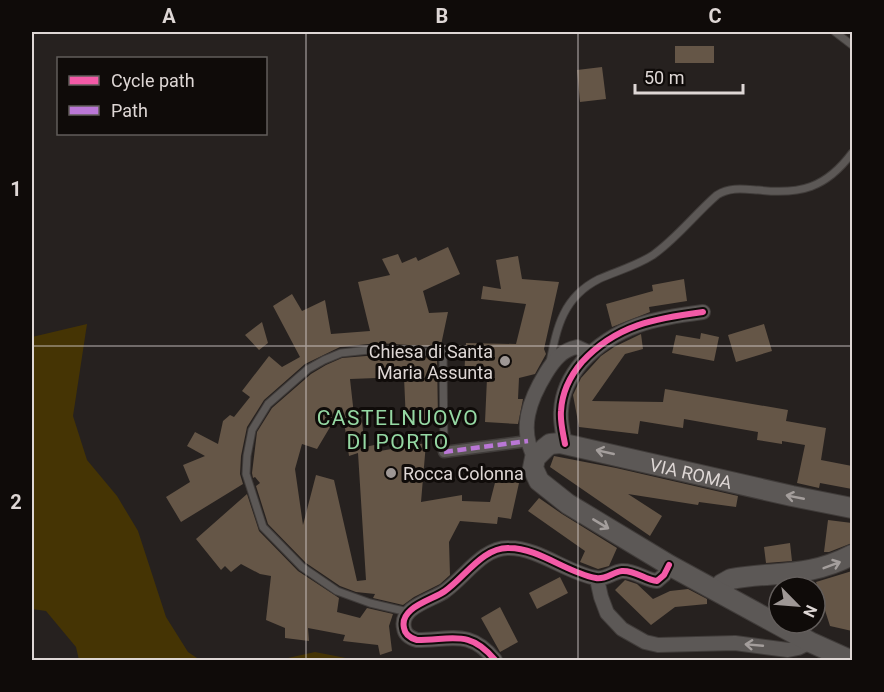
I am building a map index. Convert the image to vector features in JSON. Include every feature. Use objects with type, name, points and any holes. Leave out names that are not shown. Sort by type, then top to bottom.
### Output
[{"type":"main road","points":[[565,444],[550,444],[532,449],[533,468],[537,478],[568,504],[669,565],[810,642],[850,660]]},
{"type":"main road","name":"VIA ROMA","points":[[565,444],[852,508]]},
{"type":"main road","points":[[716,590],[731,579],[805,573],[830,566],[852,555]]},
{"type":"street","points":[[565,444],[561,417],[563,396],[572,373],[590,353],[610,337],[625,329],[669,317],[703,312]]},
{"type":"street","points":[[444,452],[532,449],[528,409],[548,370],[562,352],[570,348],[581,348],[590,353]]},
{"type":"street","points":[[495,660],[479,644],[466,639],[417,640],[411,638],[403,626],[408,612],[445,591],[486,555],[504,548],[532,553],[597,579],[625,571],[657,581],[664,575],[669,565]]},
{"type":"street","points":[[597,579],[600,597],[609,615],[622,628],[645,642],[658,645],[722,643],[762,645],[788,650],[810,642]]},
{"type":"lane","points":[[835,32],[852,45]]},
{"type":"lane","points":[[548,370],[560,318],[574,298],[589,285],[628,269],[654,254],[724,190],[744,189],[783,193],[802,190],[819,183],[837,170],[852,153]]},
{"type":"lane","points":[[408,612],[370,603],[337,591],[302,567],[262,527],[246,474],[250,436],[268,404],[308,369],[333,356],[349,351],[378,349],[443,353],[444,452]]},
{"type":"shaded area","points":[[87,324],[73,416],[87,460],[117,496],[138,531],[166,617],[188,652],[200,660],[79,660],[76,647],[46,611],[32,609],[32,337]]},
{"type":"shaded area","points":[[315,652],[356,660],[279,660]]},
{"type":"building","points":[[675,46],[714,46],[714,63],[675,63]]},
{"type":"building","points":[[602,67],[606,99],[580,102],[577,70]]},
{"type":"building","points":[[448,247],[460,274],[423,291],[429,313],[448,312],[441,345],[439,347],[378,343],[340,347],[305,364],[264,400],[247,427],[241,456],[240,474],[243,484],[181,522],[166,497],[190,482],[183,465],[205,456],[187,446],[195,432],[218,444],[223,421],[230,415],[234,417],[250,397],[242,391],[269,356],[282,367],[300,357],[273,306],[292,294],[302,311],[325,300],[331,334],[370,331],[358,282],[390,275],[382,259],[398,254],[402,263],[416,257],[418,261]]},
{"type":"building","points":[[518,256],[522,279],[559,282],[544,349],[546,354],[535,374],[519,378],[518,399],[523,399],[518,424],[485,422],[487,378],[464,377],[466,343],[516,344],[526,304],[481,299],[483,286],[501,289],[496,260]]},
{"type":"building","points":[[684,279],[687,301],[649,307],[650,312],[612,327],[606,304],[653,291],[652,285]]},
{"type":"building","points":[[262,322],[268,343],[259,350],[245,335]]},
{"type":"building","points":[[764,324],[772,351],[736,362],[728,335]]},
{"type":"building","points":[[701,333],[719,337],[714,361],[672,353],[676,335],[700,339]]},
{"type":"building","points":[[641,334],[643,349],[625,354],[592,401],[663,402],[665,389],[788,410],[786,421],[826,428],[821,460],[852,466],[852,489],[820,483],[819,488],[797,483],[805,445],[757,440],[758,432],[684,419],[683,428],[640,421],[638,434],[579,427],[573,395],[581,378],[601,356]]},
{"type":"building","points":[[378,355],[437,358],[438,419],[406,422],[404,377],[350,379],[354,415],[361,414],[365,447],[379,444],[380,451],[426,443],[421,502],[462,495],[462,501],[490,502],[498,471],[521,474],[511,519],[498,517],[497,524],[460,521],[449,542],[450,575],[440,584],[403,605],[373,598],[375,594],[356,592],[340,586],[306,563],[268,524],[256,486],[260,483],[255,477],[253,478],[257,432],[272,408],[311,374],[342,358]],"holes":[[[342,407],[349,456],[358,453],[366,580],[357,581],[334,480],[316,475],[303,525],[295,469],[302,444],[317,449]]]},
{"type":"building","points":[[554,456],[738,496],[736,507],[699,502],[698,505],[628,494],[662,516],[650,536],[550,467]]},
{"type":"building","points":[[247,494],[259,531],[298,571],[339,598],[337,612],[360,618],[367,608],[393,614],[389,626],[392,651],[380,655],[378,645],[343,641],[345,635],[308,628],[309,641],[285,638],[285,628],[266,620],[271,576],[260,574],[241,564],[231,572],[225,566],[221,570],[196,539]]},
{"type":"building","points":[[539,498],[617,548],[609,566],[598,569],[580,562],[585,551],[528,511]]},
{"type":"building","points":[[828,520],[852,523],[852,543],[824,552]]},
{"type":"building","points":[[790,543],[792,561],[766,563],[764,547]]},
{"type":"building","points":[[852,571],[852,631],[830,626],[827,617],[827,579]]},
{"type":"building","points":[[560,577],[568,593],[537,609],[529,593]]},
{"type":"building","points":[[625,580],[637,584],[653,599],[670,591],[688,589],[707,599],[707,604],[675,607],[651,625],[615,590]]},
{"type":"building","points":[[500,607],[518,642],[500,652],[481,618]]},
{"type":"marked path","points":[[444,452],[528,441]]},
{"type":"cycle path","points":[[565,444],[561,415],[565,391],[578,367],[595,349],[609,339],[638,325],[703,312]]},
{"type":"cycle path","points":[[495,660],[486,650],[469,640],[460,638],[417,640],[412,638],[405,630],[404,621],[412,609],[445,591],[483,557],[500,549],[520,549],[531,552],[596,578],[627,571],[657,581],[664,575],[669,565]]},
{"type":"place","name":"Chiesa di Santa Maria Assunta","points":[[505,361]]},
{"type":"place","name":"Rocca Colonna","points":[[391,473]]},
{"type":"district","name":"CASTELNUOVO DI PORTO","points":[[398,430]]}]
